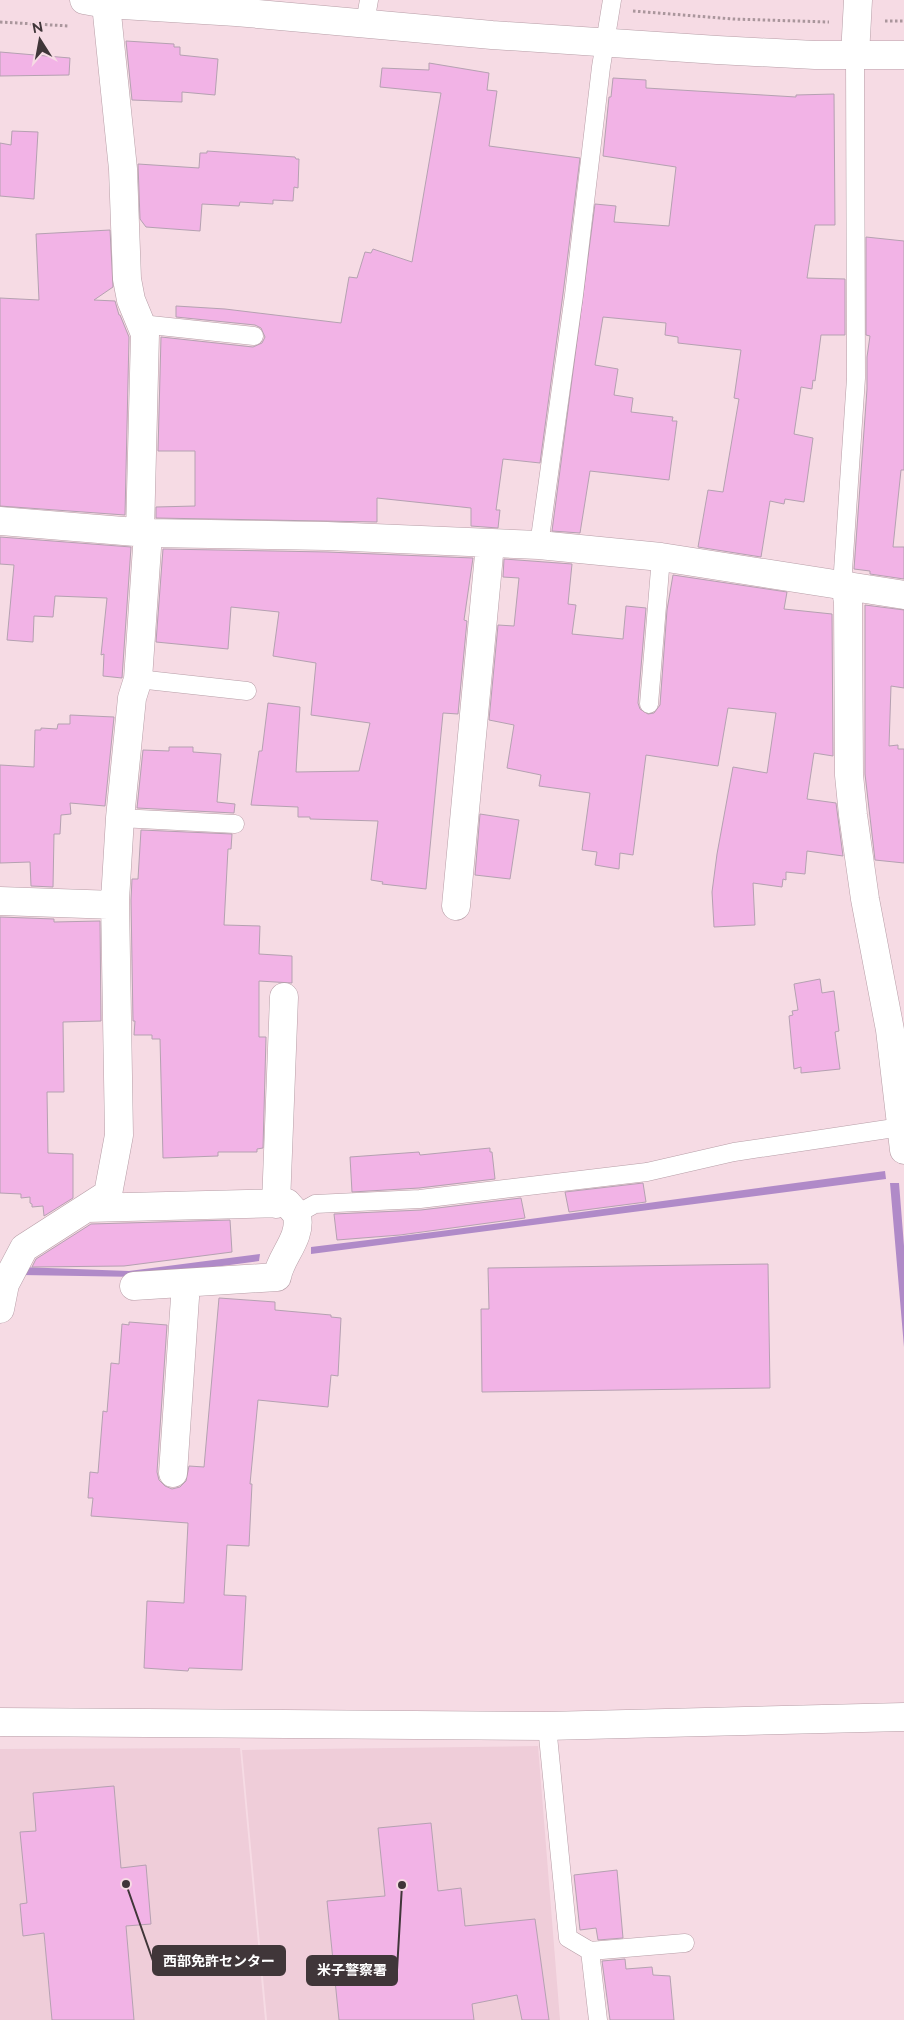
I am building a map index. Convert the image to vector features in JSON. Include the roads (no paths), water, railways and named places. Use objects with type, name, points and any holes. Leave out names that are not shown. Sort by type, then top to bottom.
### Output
[{"type":"street","points":[[855,55],[858,0]]},
{"type":"street","points":[[0,1309],[4,1278],[24,1248],[108,1194],[119,1135],[115,905],[120,818],[132,698],[138,679],[144,532],[145,334],[131,300],[127,279],[123,168],[95,2],[367,12],[492,35],[815,55],[904,55]]},
{"type":"street","points":[[0,521],[144,532],[327,536],[539,545],[662,557],[904,595]]},
{"type":"street","points":[[456,906],[490,544]]},
{"type":"street","points":[[845,585],[848,602],[850,783],[865,899],[897,1029],[903,1139]]},
{"type":"street","points":[[0,901],[115,905]]},
{"type":"street","points":[[134,1286],[277,1277],[279,1266],[292,1244],[297,1226],[286,1209],[284,997]]},
{"type":"street","points":[[88,1208],[286,1209]]},
{"type":"street","points":[[173,1473],[186,1283]]},
{"type":"street","points":[[0,1722],[546,1726],[904,1717]]},
{"type":"lane","points":[[539,545],[579,260],[605,42],[612,0]]},
{"type":"lane","points":[[845,585],[843,571],[856,378],[855,55]]},
{"type":"lane","points":[[141,324],[254,336]]},
{"type":"lane","points":[[649,704],[662,557]]},
{"type":"lane","points":[[138,679],[247,691]]},
{"type":"lane","points":[[120,818],[236,824]]},
{"type":"lane","points":[[286,1209],[315,1204],[420,1198],[647,1172],[734,1152],[903,1139]]},
{"type":"lane","points":[[546,1726],[568,1938],[590,1951],[685,1943]]},
{"type":"lane","points":[[590,1951],[598,2020]]},
{"type":"place","name":"西部免許センター","points":[[126,1884]]},
{"type":"place","name":"米子警察署","points":[[402,1885]]}]
